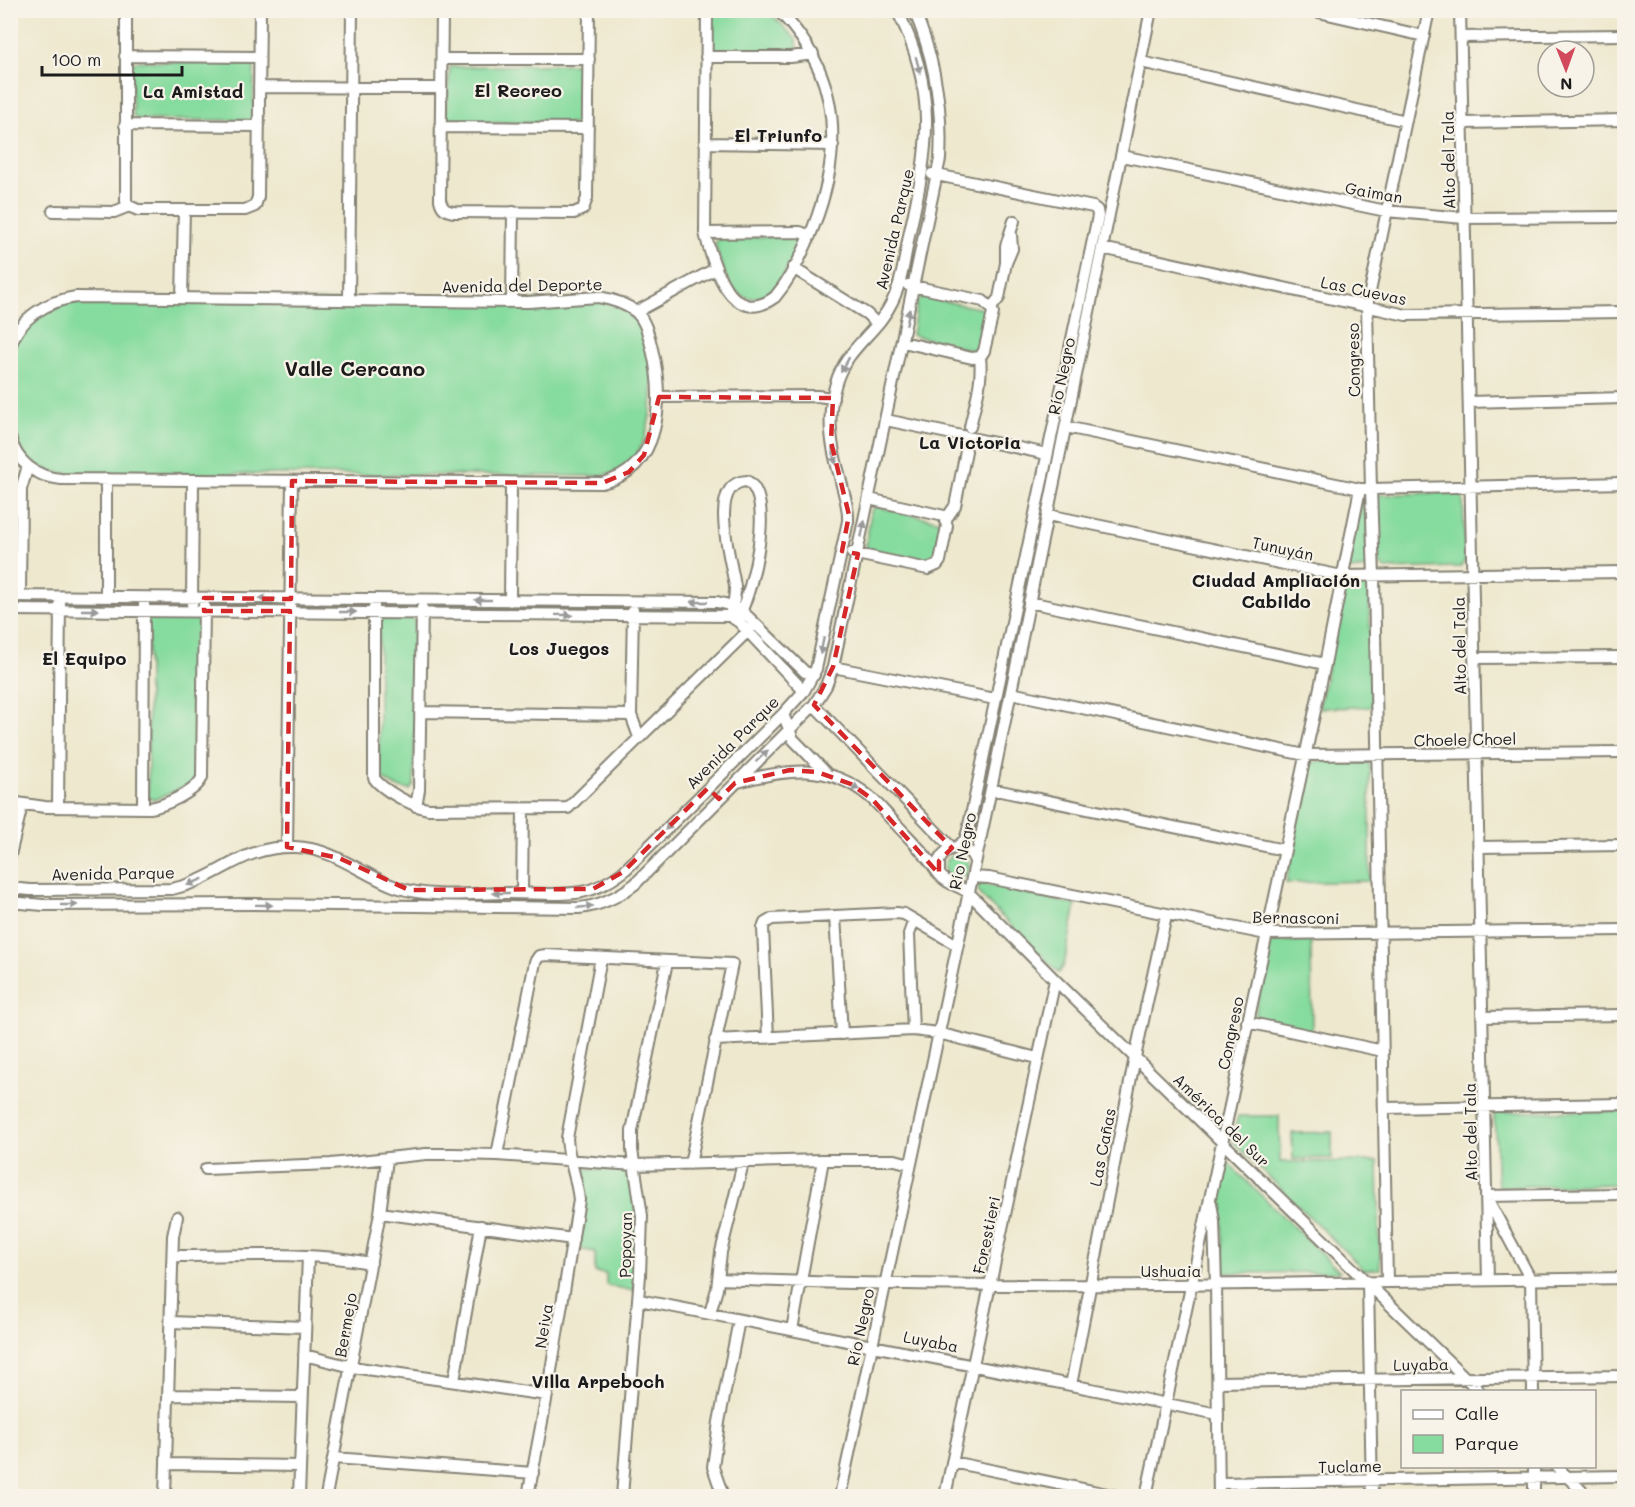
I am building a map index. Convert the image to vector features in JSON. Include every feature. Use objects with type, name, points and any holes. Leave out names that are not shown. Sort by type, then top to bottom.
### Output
[{"type":"street","points":[[126,10],[125,196],[129,206],[138,210],[245,210],[255,206],[258,197],[260,10]]},
{"type":"street","points":[[349,300],[352,10]]},
{"type":"street","points":[[442,10],[440,200],[444,208],[447,212],[574,213],[583,209],[587,198],[589,10]]},
{"type":"street","points":[[707,10],[705,233],[722,282],[740,303],[754,306],[768,302],[775,297],[810,236],[825,194],[832,145],[830,101],[813,54],[785,13]]},
{"type":"street","name":"Avenida Parque","points":[[10,888],[42,890],[172,889],[195,883],[245,855],[287,847],[310,849],[339,858],[381,881],[427,893],[583,891],[614,879],[783,714],[804,691],[814,675],[849,515],[831,442],[830,420],[836,382],[846,361],[892,302],[899,282],[923,172],[927,126],[923,88],[912,45],[897,10]]},
{"type":"street","name":"Avenida Parque","points":[[10,902],[43,905],[253,904],[579,908],[594,906],[622,894],[635,884],[814,705],[826,686],[833,667],[937,174],[941,137],[940,101],[932,60],[914,10]]},
{"type":"street","name":"Río Negro","points":[[840,1497],[991,789],[1151,10]]},
{"type":"street","points":[[1310,10],[1424,36]]},
{"type":"street","name":"Congreso","points":[[1146,1497],[1342,576],[1365,489],[1366,306],[1429,10]]},
{"type":"street","name":"Alto del Tala","points":[[1460,10],[1488,1280]]},
{"type":"street","points":[[1461,37],[1624,35]]},
{"type":"street","points":[[706,57],[791,57],[813,54]]},
{"type":"street","points":[[125,56],[259,57]]},
{"type":"street","points":[[442,59],[589,59]]},
{"type":"street","points":[[1141,62],[1406,121]]},
{"type":"street","points":[[260,87],[441,88]]},
{"type":"street","points":[[1463,123],[1624,120]]},
{"type":"street","points":[[125,125],[259,126]]},
{"type":"street","points":[[441,127],[588,128]]},
{"type":"street","points":[[705,143],[832,145]]},
{"type":"street","name":"Gaiman","points":[[1122,156],[1386,211],[1464,218],[1624,216]]},
{"type":"street","points":[[923,172],[937,174]]},
{"type":"street","name":"Río Negro","points":[[937,174],[1093,207],[1097,210],[1098,216],[965,840],[955,848]]},
{"type":"street","points":[[53,211],[114,212],[129,206]]},
{"type":"street","points":[[182,298],[184,210]]},
{"type":"street","points":[[512,302],[513,212]]},
{"type":"street","points":[[972,421],[974,400],[982,372],[980,357],[984,351],[993,313],[992,308],[999,298],[1006,263],[1006,246],[1014,221]]},
{"type":"street","points":[[705,233],[800,232],[810,236]]},
{"type":"street","name":"Las Cuevas","points":[[1102,248],[1414,316],[1624,312]]},
{"type":"street","points":[[793,268],[867,314],[876,323]]},
{"type":"street","points":[[11,440],[16,453],[28,466],[36,472],[54,478],[511,483],[592,483],[612,480],[621,477],[638,464],[644,455],[654,429],[659,397],[655,360],[650,340],[642,319],[636,312],[716,269]]},
{"type":"street","points":[[899,282],[983,302],[992,308]]},
{"type":"street","name":"Avenida del Deporte","points":[[11,343],[26,320],[53,303],[76,297],[512,302],[598,297],[618,302],[636,312]]},
{"type":"street","points":[[903,342],[972,358],[980,357]]},
{"type":"street","points":[[659,397],[817,396],[832,398]]},
{"type":"street","points":[[1469,402],[1624,398]]},
{"type":"street","points":[[886,420],[1047,454]]},
{"type":"street","points":[[1066,427],[1365,489],[1624,483]]},
{"type":"street","points":[[842,551],[928,569],[933,568],[940,561],[947,526],[946,519],[955,506],[966,451]]},
{"type":"street","points":[[28,466],[21,489],[15,596],[717,602],[735,613],[805,672],[814,675]]},
{"type":"street","points":[[106,479],[106,597]]},
{"type":"street","points":[[192,611],[193,480]]},
{"type":"street","points":[[287,847],[292,481]]},
{"type":"street","points":[[747,481],[757,491],[762,525],[756,557],[735,613],[734,583],[724,531],[725,511],[730,490],[737,483],[747,481]]},
{"type":"street","points":[[510,601],[511,483]]},
{"type":"street","points":[[1365,489],[1374,577],[1387,1282]]},
{"type":"street","points":[[869,499],[938,514],[946,519]]},
{"type":"street","name":"Tunuyán","points":[[1048,515],[1342,576],[1624,572]]},
{"type":"street","points":[[58,807],[60,597]]},
{"type":"street","points":[[143,808],[144,597]]},
{"type":"street","points":[[10,802],[58,807],[143,808],[162,805],[196,788],[201,781],[204,598]]},
{"type":"street","points":[[374,600],[374,778],[379,785],[416,806],[428,809],[568,808],[752,627]]},
{"type":"street","points":[[416,806],[419,790],[422,600]]},
{"type":"street","points":[[1029,602],[1325,664]]},
{"type":"street","points":[[633,603],[631,715],[639,737]]},
{"type":"street","points":[[10,610],[633,615],[735,613]]},
{"type":"street","points":[[752,627],[804,691]]},
{"type":"street","points":[[1474,658],[1624,657]]},
{"type":"street","points":[[833,667],[995,699]]},
{"type":"street","name":"Choele Choel","points":[[1011,693],[1305,755],[1624,752]]},
{"type":"street","points":[[814,705],[955,848]]},
{"type":"street","points":[[420,712],[631,715]]},
{"type":"street","points":[[783,714],[788,731],[802,749],[832,777]]},
{"type":"street","points":[[735,783],[790,770],[817,772],[851,784],[872,798],[949,884],[966,883],[972,877]]},
{"type":"street","points":[[708,788],[719,799]]},
{"type":"street","points":[[991,789],[1284,850]]},
{"type":"street","points":[[10,855],[22,805]]},
{"type":"street","points":[[522,893],[523,809]]},
{"type":"street","points":[[1479,847],[1624,844]]},
{"type":"street","points":[[939,874],[939,861],[944,852],[955,848],[966,849],[975,861]]},
{"type":"street","name":"Bernasconi","points":[[972,877],[988,878],[1166,916],[1266,934],[1624,930]]},
{"type":"street","name":"América del Sur","points":[[956,885],[969,893],[1055,980],[1478,1390]]},
{"type":"street","points":[[768,1038],[763,928],[765,923],[772,919],[897,913],[914,920],[957,945]]},
{"type":"street","points":[[835,916],[842,1034]]},
{"type":"street","name":"Las Cañas","points":[[1071,1385],[1135,1057],[1166,916]]},
{"type":"street","points":[[913,1030],[909,934],[914,920]]},
{"type":"street","points":[[496,1155],[535,962],[539,956],[732,964],[690,1164]]},
{"type":"street","name":"Neiva","points":[[528,1497],[579,1200],[578,1184],[568,1153],[567,1138],[601,958]]},
{"type":"street","name":"Popoyan","points":[[622,1497],[639,1300],[642,1216],[634,1165],[632,1131],[667,962]]},
{"type":"street","name":"Forestieri","points":[[945,1497],[1055,980]]},
{"type":"street","points":[[1482,1017],[1624,1015]]},
{"type":"street","points":[[1247,1022],[1383,1051]]},
{"type":"street","points":[[714,1041],[913,1030],[938,1033],[1037,1058]]},
{"type":"street","points":[[1384,1108],[1624,1104]]},
{"type":"street","points":[[206,1169],[331,1164],[426,1154],[496,1155],[634,1165],[824,1160],[895,1160],[910,1164]]},
{"type":"street","name":"Bermejo","points":[[326,1497],[380,1214],[387,1159]]},
{"type":"street","points":[[792,1330],[824,1160]]},
{"type":"street","points":[[710,1313],[718,1279],[721,1252],[743,1162]]},
{"type":"street","points":[[1533,1390],[1531,1280],[1486,1196],[1624,1194]]},
{"type":"street","points":[[1210,1197],[1214,1221],[1216,1284],[1219,1497]]},
{"type":"street","points":[[380,1214],[573,1239]]},
{"type":"street","points":[[165,1497],[173,1256],[177,1216]]},
{"type":"street","points":[[454,1381],[481,1226]]},
{"type":"street","points":[[173,1256],[340,1257],[371,1263]]},
{"type":"street","points":[[299,1497],[308,1256]]},
{"type":"street","name":"Ushuaia","points":[[718,1279],[885,1284],[1191,1285],[1624,1278]]},
{"type":"street","points":[[1368,1282],[1372,1497]]},
{"type":"street","name":"Luyaba","points":[[639,1300],[1218,1414]]},
{"type":"street","points":[[723,1497],[713,1467],[719,1422],[739,1320]]},
{"type":"street","points":[[171,1322],[304,1327]]},
{"type":"street","points":[[304,1355],[352,1367],[547,1395]]},
{"type":"street","name":"Luyaba","points":[[1218,1382],[1624,1376]]},
{"type":"street","points":[[169,1395],[302,1397]]},
{"type":"street","points":[[334,1458],[533,1473]]},
{"type":"street","points":[[952,1462],[1117,1497]]},
{"type":"street","points":[[166,1464],[300,1466]]},
{"type":"street","points":[[1557,1468],[1587,1497]]},
{"type":"street","points":[[1534,1472],[1534,1497]]},
{"type":"street","name":"Tuclame","points":[[1219,1483],[1372,1480],[1534,1472],[1567,1477],[1624,1476]]},
{"type":"highlighted area","points":[[659,397],[833,398],[831,442],[849,515],[842,551],[858,554],[833,667],[814,705],[952,848],[939,861],[939,874],[872,799],[851,784],[817,772],[790,770],[735,783],[719,799],[708,788],[623,872],[593,889],[409,890],[339,858],[287,847],[290,611],[204,611],[204,598],[291,599],[292,481],[602,483],[629,472],[644,455]]},
{"type":"green space","points":[[712,10],[768,11],[796,39],[798,49],[789,52],[720,52],[711,40]]},
{"type":"green space","points":[[139,61],[252,64],[254,69],[253,120],[141,120],[135,118],[131,67],[133,63]]},
{"type":"green space","points":[[581,65],[582,69],[582,117],[576,124],[453,122],[446,117],[450,67]]},
{"type":"green space","points":[[720,237],[800,237],[801,241],[788,268],[770,292],[752,298],[739,294],[732,287],[715,244]]},
{"type":"green space","points":[[923,297],[983,309],[987,317],[980,346],[975,351],[912,335],[917,302]]},
{"type":"green space","points":[[600,300],[616,306],[636,319],[650,357],[652,378],[652,399],[644,440],[635,456],[624,468],[608,474],[598,476],[61,473],[42,468],[29,460],[20,447],[14,429],[13,347],[28,325],[42,314],[66,301]]},
{"type":"green space","points":[[10,452],[16,461],[15,584],[11,590]]},
{"type":"green space","points":[[1457,492],[1463,498],[1465,561],[1460,567],[1386,569],[1379,564],[1377,498],[1379,495]]},
{"type":"green space","points":[[1364,495],[1367,496],[1369,565],[1366,568],[1350,570],[1346,565]]},
{"type":"green space","points":[[874,507],[940,521],[935,560],[929,563],[869,551],[866,545],[871,511]]},
{"type":"green space","points":[[1349,580],[1363,580],[1369,586],[1372,707],[1319,708],[1345,583]]},
{"type":"green space","points":[[155,614],[197,617],[199,624],[197,779],[195,782],[154,800],[148,796],[148,620]]},
{"type":"green space","points":[[384,617],[412,617],[416,625],[414,785],[410,790],[396,787],[379,776],[379,624]]},
{"type":"green space","points":[[1364,760],[1370,765],[1370,881],[1286,883],[1309,762]]},
{"type":"green space","points":[[957,854],[965,858],[969,866],[965,874],[957,878],[949,874],[945,866],[949,858]]},
{"type":"green space","points":[[982,884],[1076,905],[1064,965],[1059,973],[981,896],[978,890]]},
{"type":"green space","points":[[1276,941],[1311,941],[1312,1032],[1260,1020],[1255,1015],[1268,947]]},
{"type":"green space","points":[[1624,1111],[1624,1184],[1498,1187],[1494,1112]]},
{"type":"green space","points":[[1238,1116],[1279,1116],[1280,1162],[1378,1161],[1380,1269],[1364,1270],[1232,1141]]},
{"type":"green space","points":[[1332,1132],[1332,1158],[1293,1159],[1292,1133]]},
{"type":"green space","points":[[1228,1163],[1340,1272],[1224,1273],[1221,1194]]},
{"type":"green space","points":[[577,1168],[631,1171],[638,1228],[634,1291],[606,1285],[606,1274],[595,1272],[595,1252],[577,1249],[583,1198]]},
{"type":"district","name":"El Recreo","points":[[518,90]]},
{"type":"district","name":"La Amistad","points":[[193,91]]},
{"type":"district","name":"El Triunfo","points":[[778,135]]},
{"type":"district","name":"Valle Cercano","points":[[355,368]]},
{"type":"district","name":"La Victoria","points":[[970,442]]},
{"type":"district","name":"Ciudad Ampliación Cabildo","points":[[1276,590]]},
{"type":"district","name":"Los Juegos","points":[[559,648]]},
{"type":"district","name":"El Equipo","points":[[84,658]]},
{"type":"district","name":"Villa Arpeboch","points":[[598,1381]]}]
